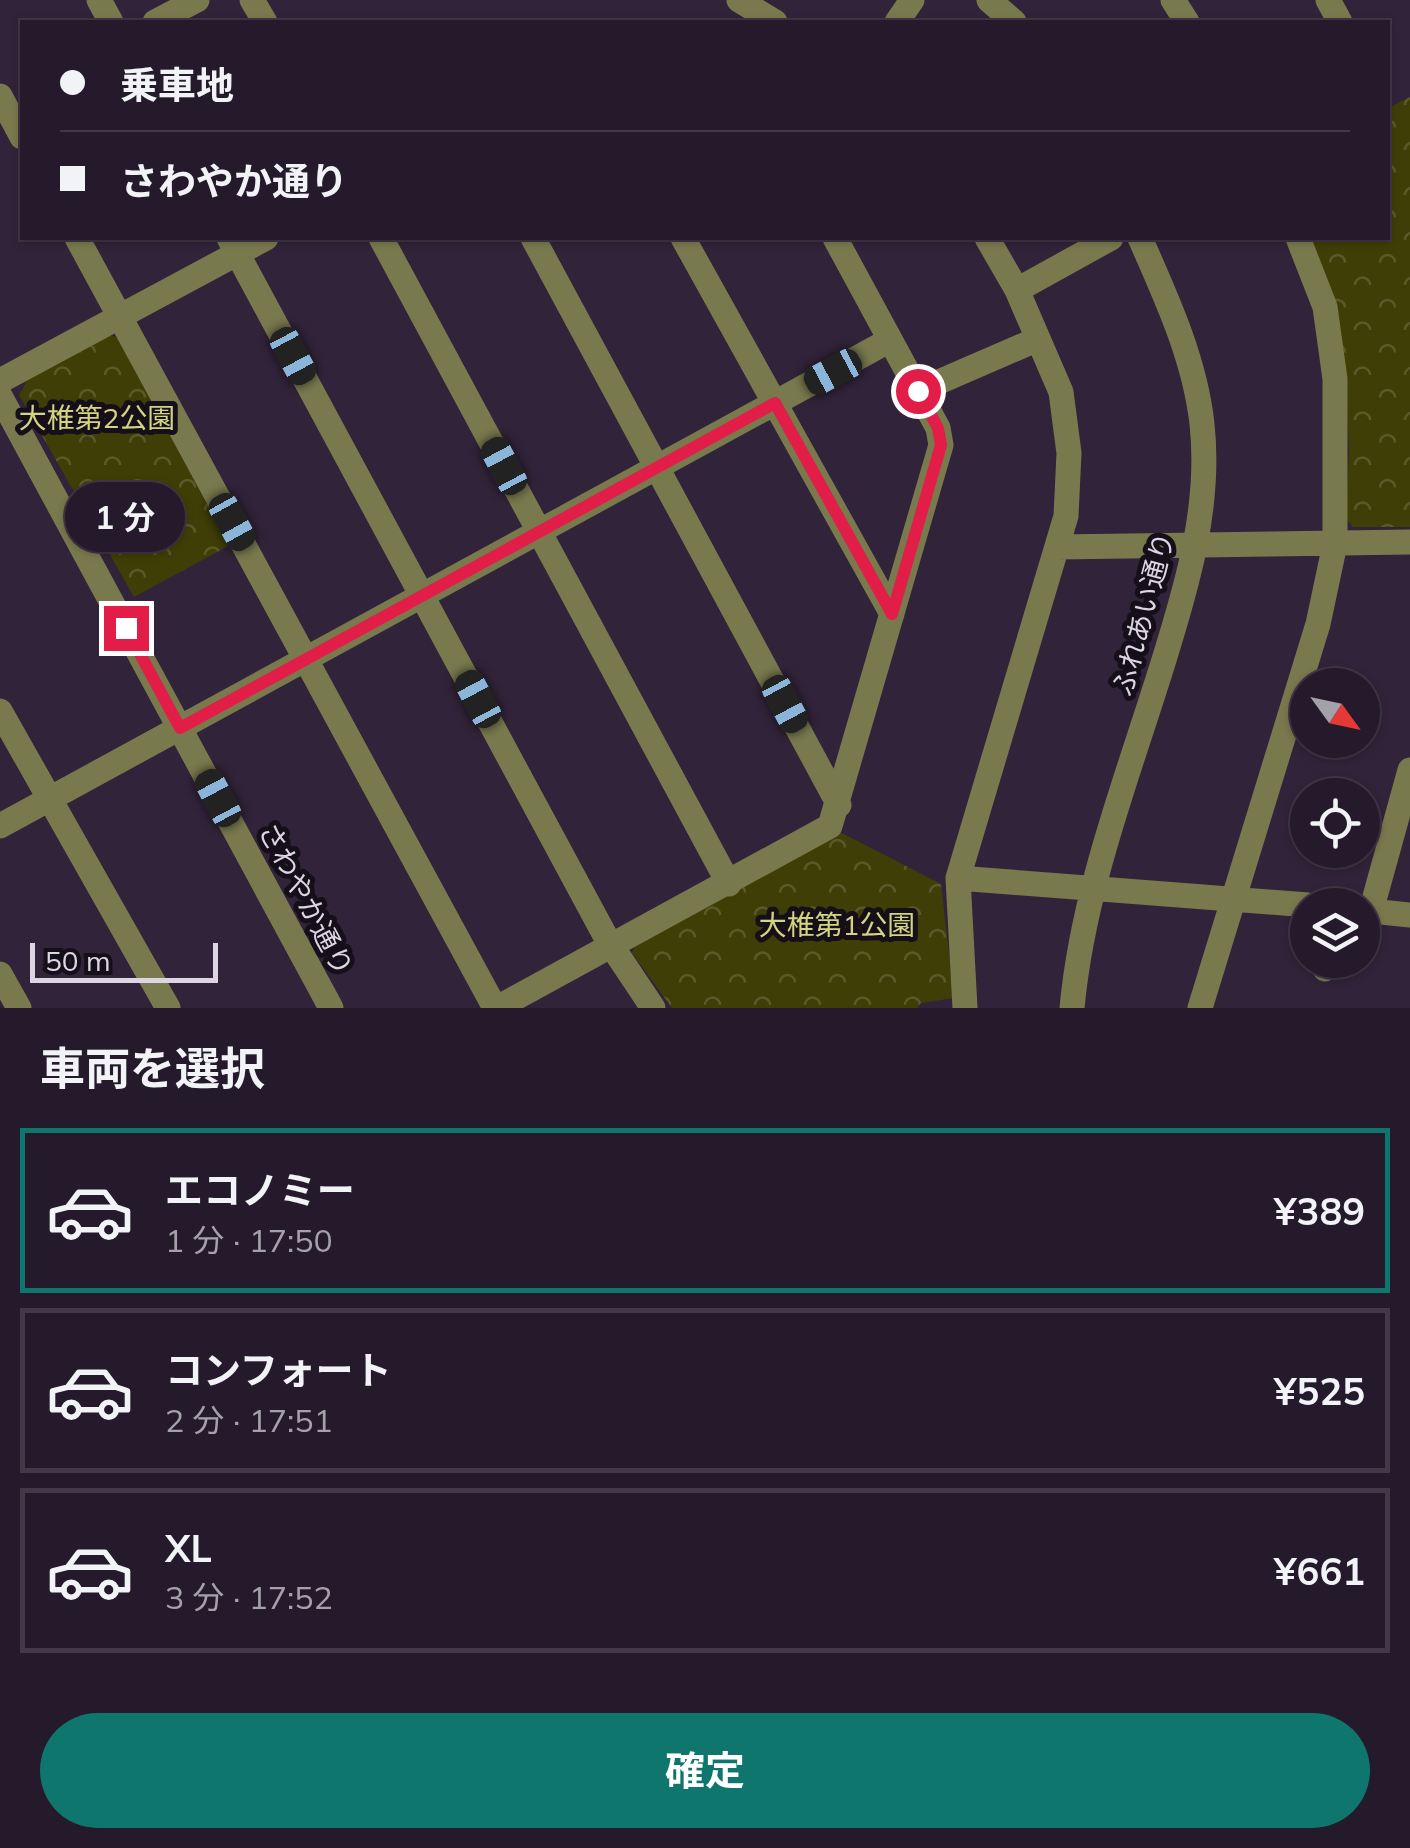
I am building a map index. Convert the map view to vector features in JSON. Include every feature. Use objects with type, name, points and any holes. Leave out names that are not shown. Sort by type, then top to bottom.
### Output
[{"type":"street","points":[[158,20],[197,0]]},
{"type":"street","points":[[740,0],[772,20]]},
{"type":"street","points":[[989,0],[1012,20]]},
{"type":"street","points":[[0,96],[20,133]]},
{"type":"street","points":[[78,240],[496,1008],[830,826],[941,445],[938,428],[836,240]]},
{"type":"street","points":[[381,240],[729,884]]},
{"type":"street","points":[[534,240],[839,804]]},
{"type":"street","points":[[685,240],[892,614]]},
{"type":"street","points":[[965,1008],[958,878],[1058,547],[1066,516],[1070,453],[1061,392],[1017,290],[988,240]]},
{"type":"street","points":[[1017,290],[1107,240]]},
{"type":"street","name":"ふれあい通り","points":[[1072,1008],[1081,938],[1093,889],[1191,573],[1201,505],[1202,425],[1186,349],[1141,240]]},
{"type":"street","points":[[1200,1008],[1318,624],[1335,544],[1335,379],[1325,307],[1299,240]]},
{"type":"street","points":[[0,381],[120,316],[233,245],[612,948],[653,1008]]},
{"type":"street","points":[[918,391],[1038,339]]},
{"type":"street","points":[[0,826],[890,340]]},
{"type":"street","name":"さわやか通り","points":[[0,396],[331,1008]]},
{"type":"street","points":[[1058,547],[1410,542]]},
{"type":"street","points":[[0,711],[168,1008]]},
{"type":"street","points":[[1374,888],[1410,770]]},
{"type":"street","points":[[958,878],[1290,903]]},
{"type":"street","points":[[1380,911],[1410,914]]},
{"type":"street","points":[[0,974],[19,1008]]},
{"type":"green space","points":[[1410,97],[1410,527],[1353,527],[1346,519],[1349,451],[1345,370],[1310,240],[1390,240],[1390,107]]},
{"type":"green space","name":"大椎第2公園","points":[[105,335],[117,337],[230,545],[134,597],[19,395],[29,377]]},
{"type":"green space","name":"大椎第1公園","points":[[836,830],[941,884],[954,998],[921,1003],[917,1008],[672,1008],[632,953],[636,943]]},
{"type":"route","points":[[126,628],[180,728],[775,403],[892,614],[941,445],[938,428],[918,391]]}]
